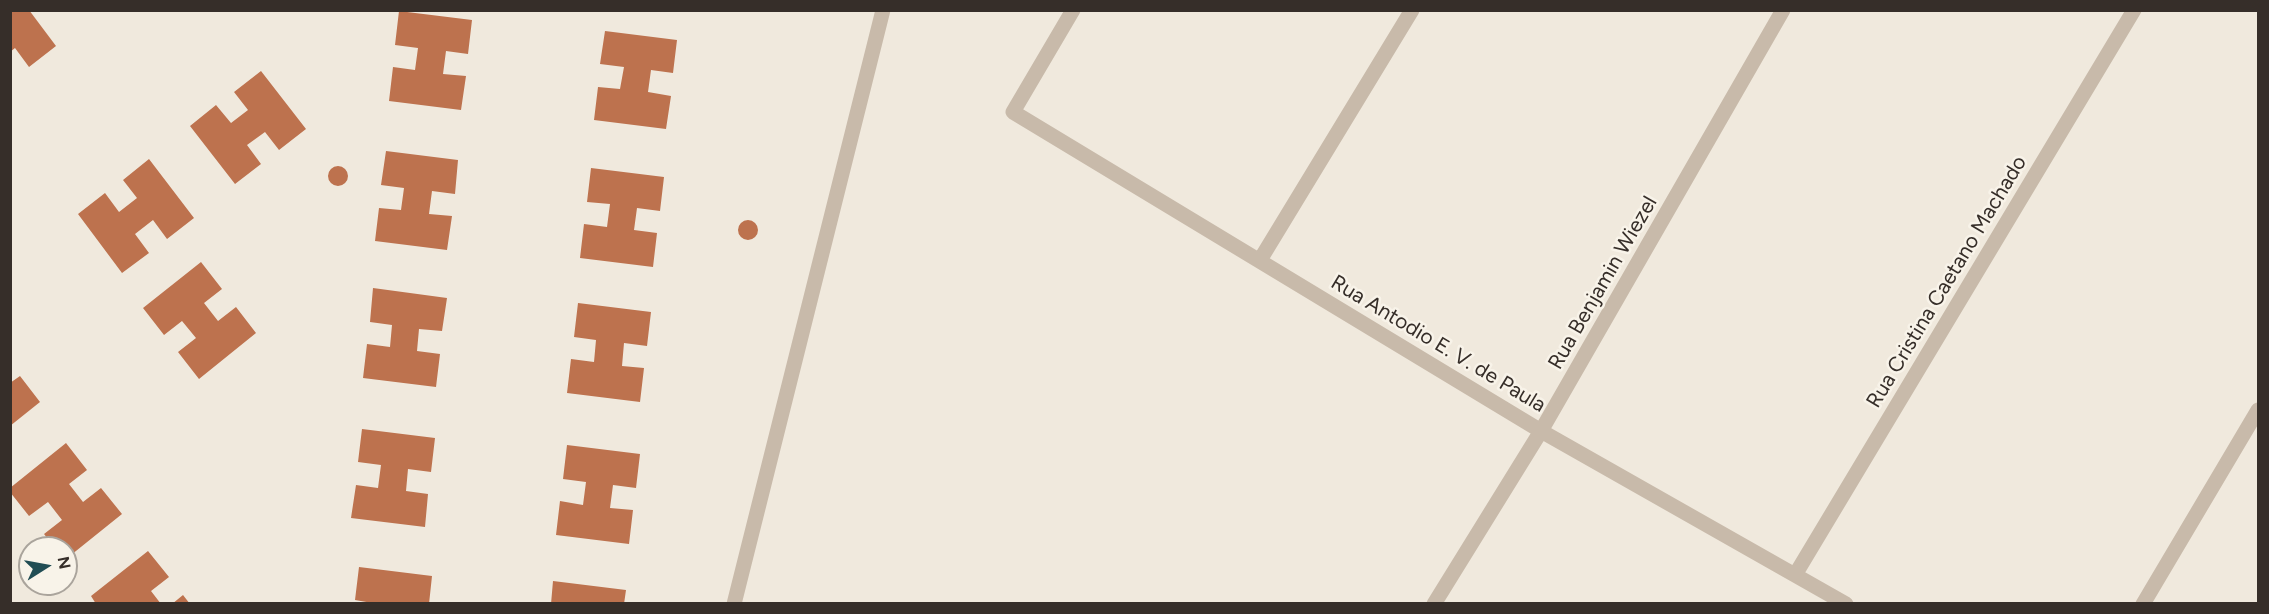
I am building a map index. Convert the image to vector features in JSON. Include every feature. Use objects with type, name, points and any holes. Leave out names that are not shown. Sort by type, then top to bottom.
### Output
[{"type":"street","points":[[734,603],[884,10]]},
{"type":"street","name":"Rua Antodio E. V. de Paula","points":[[1073,10],[1013,112],[1541,431],[1846,603]]},
{"type":"street","points":[[1260,261],[1412,10]]},
{"type":"street","name":"Rua Benjamin Wiezel","points":[[1434,603],[1541,431],[1783,10]]},
{"type":"street","name":"Rua Cristina Caetano Machado","points":[[1795,574],[2134,10]]},
{"type":"street","points":[[2143,603],[2259,410]]},
{"type":"building","points":[[10,10],[29,10],[56,46],[29,67],[15,48],[10,52]]},
{"type":"building","points":[[399,11],[472,20],[468,54],[446,51],[443,74],[466,76],[461,110],[389,101],[393,67],[415,70],[418,48],[395,45]]},
{"type":"building","points":[[605,31],[677,40],[673,73],[651,70],[648,92],[671,96],[666,129],[594,120],[598,87],[620,89],[624,67],[600,64]]},
{"type":"building","points":[[261,71],[306,129],[279,150],[265,132],[247,145],[261,164],[235,184],[190,126],[216,105],[231,123],[248,110],[234,92]]},
{"type":"building","points":[[386,151],[458,160],[455,194],[432,191],[429,214],[452,216],[447,250],[375,241],[379,208],[401,210],[404,188],[381,185]]},
{"type":"building","points":[[149,159],[194,218],[167,239],[153,220],[135,234],[149,253],[122,273],[78,214],[105,193],[119,212],[137,198],[123,180]]},
{"type":"building","points":[[338,166],[345,169],[348,176],[345,183],[338,186],[331,183],[328,176],[331,169]]},
{"type":"building","points":[[591,168],[664,177],[660,211],[637,208],[634,230],[657,233],[653,267],[580,258],[584,224],[607,227],[610,204],[587,202]]},
{"type":"building","points":[[744,220],[752,220],[758,226],[758,234],[752,240],[744,240],[738,234],[738,226]]},
{"type":"building","points":[[201,262],[222,289],[204,303],[218,321],[236,307],[256,333],[199,379],[178,352],[196,338],[182,321],[164,335],[143,308]]},
{"type":"building","points":[[373,288],[447,298],[442,331],[419,329],[417,351],[440,354],[436,387],[363,378],[367,344],[390,347],[392,325],[370,322]]},
{"type":"building","points":[[578,303],[651,312],[647,346],[624,343],[622,366],[644,368],[640,402],[567,393],[571,359],[594,362],[596,340],[574,337]]},
{"type":"building","points":[[20,376],[40,402],[10,426],[10,383]]},
{"type":"building","points":[[362,429],[435,438],[431,472],[408,469],[406,491],[428,494],[425,527],[351,518],[356,485],[378,488],[381,465],[358,462]]},
{"type":"building","points":[[66,443],[87,470],[69,484],[83,502],[101,488],[122,514],[78,549],[78,536],[46,536],[44,534],[62,520],[48,502],[29,516],[10,492],[10,488]]},
{"type":"building","points":[[567,445],[640,454],[636,488],[613,485],[610,508],[633,510],[629,544],[556,535],[560,501],[583,505],[586,482],[563,479]]},
{"type":"building","points":[[148,551],[169,577],[151,591],[161,604],[96,604],[91,596]]},
{"type":"building","points":[[359,567],[432,576],[429,604],[378,604],[355,600]]},
{"type":"building","points":[[553,581],[626,590],[624,604],[551,604]]},
{"type":"building","points":[[183,595],[190,604],[172,604]]}]
